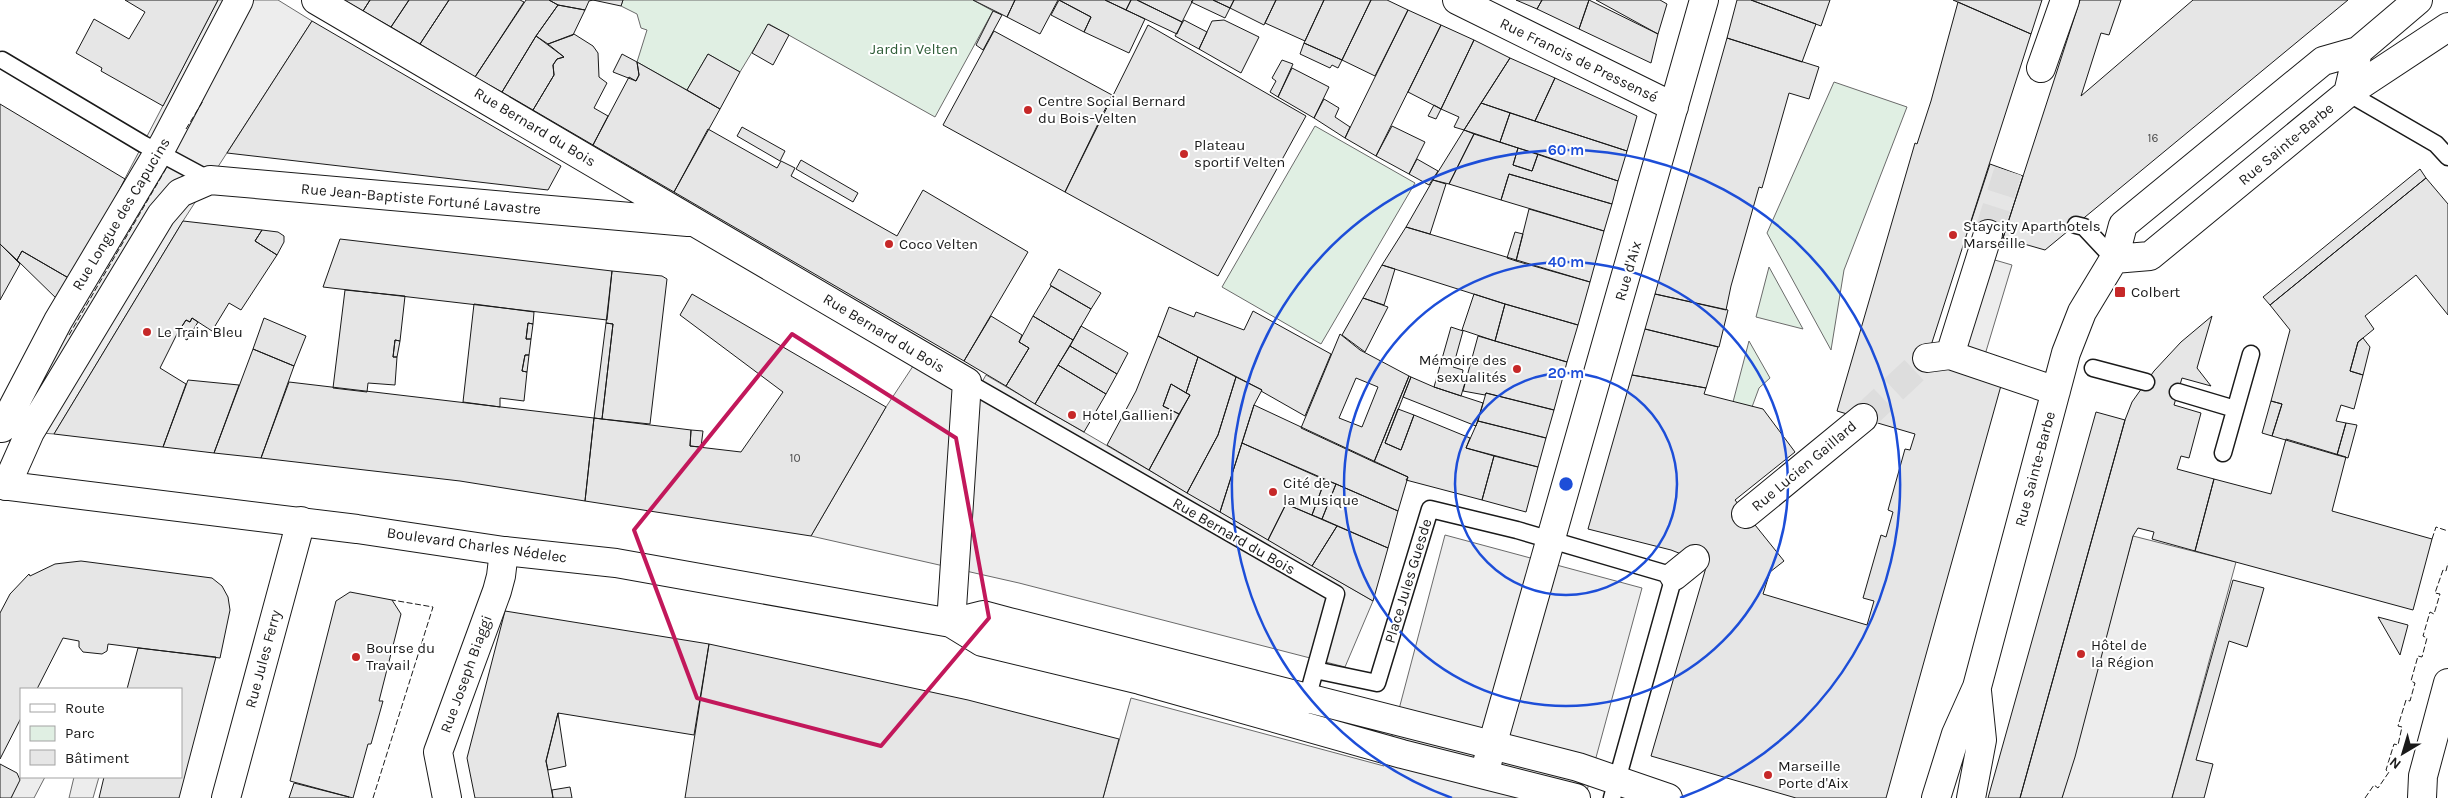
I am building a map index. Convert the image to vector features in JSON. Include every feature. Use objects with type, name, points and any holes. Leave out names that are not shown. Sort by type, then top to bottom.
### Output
[{"type":"street","name":"Rue Longue des Capucins","points":[[2,428],[58,321],[159,152],[239,0]]},
{"type":"street","name":"Rue Francis de Pressensé","points":[[1457,0],[1674,107]]},
{"type":"street","name":"Rue d'Aix","points":[[1551,541],[1704,0]]},
{"type":"street","points":[[2041,68],[2065,0]]},
{"type":"street","name":"Rue Sainte-Barbe","points":[[1936,798],[1956,734],[1977,687],[2066,353],[2082,312],[2114,259],[2122,225],[2323,61],[2358,51],[2418,0]]},
{"type":"street","name":"Rue Bernard du Bois","points":[[310,5],[694,222],[967,382]]},
{"type":"street","points":[[2348,93],[2448,27]]},
{"type":"street","name":"Rue Sainte-Barbe","points":[[2114,259],[2150,256],[2348,93],[2358,51]]},
{"type":"street","name":"Rue Jean-Baptiste Fortuné Lavastre","points":[[2,492],[30,432],[161,215],[180,193],[210,180],[694,222]]},
{"type":"street","points":[[1988,234],[1938,357],[2056,391]]},
{"type":"street","points":[[951,623],[967,382]]},
{"type":"street","name":"Rue Lucien Gaillard","points":[[1746,514],[1863,418]]},
{"type":"street","name":"Boulevard Charles Nédelec","points":[[2,492],[301,521],[504,551],[616,563],[951,623],[982,642],[1143,669]]},
{"type":"street","name":"Rue Jules Ferry","points":[[226,798],[301,521]]},
{"type":"street","points":[[1484,774],[1551,541]]},
{"type":"street","name":"Rue Joseph Biaggi","points":[[447,798],[438,752],[502,576],[504,551]]},
{"type":"street","points":[[1674,576],[1695,559]]},
{"type":"street","points":[[1143,669],[1307,699],[1578,767],[1614,789],[1668,798]]},
{"type":"street","points":[[1143,669],[1300,725],[1576,798]]},
{"type":"street","points":[[2422,798],[2422,776],[2448,683]]},
{"type":"street","name":"Rue Sainte-Barbe","points":[[1971,798],[1982,740],[1977,687]]},
{"type":"lane","points":[[2,60],[210,180]]},
{"type":"lane","points":[[2348,93],[2436,144],[2448,157]]},
{"type":"lane","points":[[2081,223],[2114,259]]},
{"type":"lane","points":[[2223,453],[2251,354]]},
{"type":"lane","points":[[2093,368],[2146,382]]},
{"type":"lane","name":"Rue Bernard du Bois","points":[[967,382],[1336,594],[1300,725]]},
{"type":"lane","points":[[2178,392],[2235,409]]},
{"type":"lane","name":"Place Jules Guesde","points":[[1315,670],[1377,683],[1430,509],[1674,576]]},
{"type":"lane","points":[[1614,789],[1674,576]]},
{"type":"highlighted area","points":[[792,334],[956,438],[989,618],[881,746],[697,698],[634,530]]},
{"type":"green space","name":"Jardin Velten","points":[[623,0],[973,0],[993,11],[935,117],[769,24],[740,72],[708,54],[687,90],[637,62],[647,30],[641,28],[637,14],[621,6]]},
{"type":"green space","points":[[1834,82],[1907,107],[1844,270],[1831,350],[1767,233]]},
{"type":"green space","points":[[1315,126],[1415,183],[1321,344],[1222,287]]},
{"type":"green space","points":[[1769,267],[1803,329],[1756,317]]},
{"type":"green space","points":[[1749,341],[1770,378],[1759,388],[1752,407],[1733,402]]},
{"type":"shaded area","points":[[218,0],[278,0],[312,21],[183,221],[54,434],[30,432],[0,408],[72,280]]},
{"type":"shaded area","points":[[1988,258],[2012,265],[1984,358],[1961,351]]},
{"type":"shaded area","points":[[921,354],[978,389],[986,375],[1373,601],[1345,667],[1019,583],[811,536],[886,407]]},
{"type":"shaded area","points":[[1445,535],[1642,588],[1585,798],[1103,798],[1131,698],[1384,766]]},
{"type":"shaded area","points":[[2133,536],[2236,562],[2172,798],[2062,798]]},
{"type":"shaded area","points":[[20,778],[44,778],[34,798],[11,798]]},
{"type":"shaded area","points":[[74,778],[99,778],[93,798],[69,798]]},
{"type":"building","points":[[125,0],[218,0],[163,106],[101,71],[102,68],[76,53],[94,19],[129,39],[145,12]]},
{"type":"building","points":[[344,0],[370,0],[363,11]]},
{"type":"building","points":[[370,0],[409,0],[391,27],[363,11]]},
{"type":"building","points":[[409,0],[449,0],[420,44],[391,27]]},
{"type":"building","points":[[449,0],[520,0],[524,2],[475,77],[420,44]]},
{"type":"building","points":[[526,0],[549,0],[558,5],[536,36],[502,92],[475,77]]},
{"type":"building","points":[[549,0],[593,0],[589,1],[585,10],[558,5]]},
{"type":"building","points":[[593,0],[623,0],[621,6]]},
{"type":"building","points":[[973,0],[1015,0],[1007,17]]},
{"type":"building","points":[[1015,0],[1058,0],[1040,34],[1007,17]]},
{"type":"building","points":[[1059,0],[1105,0],[1145,19],[1129,53],[1084,32],[1091,17]]},
{"type":"building","points":[[1059,0],[1091,17],[1084,32],[1051,15]]},
{"type":"building","points":[[1105,0],[1131,0],[1126,10]]},
{"type":"building","points":[[1131,0],[1137,0],[1182,22],[1177,34],[1126,10]]},
{"type":"building","points":[[1137,0],[1193,0],[1182,22]]},
{"type":"building","points":[[1193,0],[1213,0],[1230,8],[1225,18],[1191,2]]},
{"type":"building","points":[[1213,0],[1234,0],[1230,8]]},
{"type":"building","points":[[1234,0],[1276,0],[1264,25],[1230,8]]},
{"type":"building","points":[[1276,0],[1324,0],[1305,41],[1265,23]]},
{"type":"building","points":[[1324,0],[1371,0],[1342,60],[1304,43]]},
{"type":"building","points":[[1371,0],[1387,0],[1408,10],[1375,76],[1342,60]]},
{"type":"building","points":[[1516,0],[1542,0],[1537,9]]},
{"type":"building","points":[[1542,0],[1589,0],[1579,29],[1537,9]]},
{"type":"building","points":[[1589,0],[1658,34],[1651,63],[1579,29]]},
{"type":"building","points":[[1596,0],[1660,0],[1667,4],[1658,34]]},
{"type":"building","points":[[1737,0],[1751,0],[1816,24],[1802,62],[1727,38]]},
{"type":"building","points":[[1751,0],[1830,0],[1821,26]]},
{"type":"building","points":[[1953,0],[2042,0],[2031,34]]},
{"type":"building","points":[[2080,0],[2121,0],[2109,35],[2101,33],[2081,96],[2193,0],[2348,0],[2045,250],[2003,238]]},
{"type":"building","points":[[1958,2],[2031,34],[1927,358],[2002,382],[1886,798],[1796,798],[1651,756],[1707,564],[1671,550],[1588,529],[1632,375],[1706,388],[1704,394],[1763,409],[1795,452],[1735,500],[1784,561],[1770,572],[1763,594],[1867,625],[1874,601],[1863,598],[1881,535],[1886,537],[1893,512],[1888,510],[1905,449],[1910,450],[1915,434],[1837,411],[1915,143],[1917,144],[1931,101]]},
{"type":"building","points":[[558,5],[585,10],[573,35],[548,44],[536,36]]},
{"type":"building","points":[[1408,10],[1441,25],[1376,156],[1345,138]]},
{"type":"building","points":[[993,11],[1002,15],[983,50],[976,45]]},
{"type":"building","points":[[1184,20],[1207,32],[1199,49],[1175,36]]},
{"type":"building","points":[[1224,20],[1259,37],[1241,73],[1199,49],[1212,21]]},
{"type":"building","points":[[312,21],[561,166],[548,190],[227,153]]},
{"type":"building","points":[[768,24],[789,35],[773,65],[752,53]]},
{"type":"building","name":"Plateau sportif Velten","points":[[1148,25],[1306,116],[1218,276],[1065,192]]},
{"type":"building","points":[[1441,25],[1474,40],[1441,109],[1408,92]]},
{"type":"building","name":"Centre Social Bernard du Bois-Velten","points":[[994,31],[1112,95],[1065,192],[943,125]]},
{"type":"building","points":[[574,34],[593,46],[598,53],[599,77],[607,83],[594,108],[608,116],[593,145],[533,110],[554,75],[553,65],[557,59],[564,57],[548,44]]},
{"type":"building","points":[[536,36],[564,57],[557,59],[553,65],[554,75],[533,110],[502,92]]},
{"type":"building","points":[[1727,38],[1819,67],[1809,99],[1789,93],[1762,188],[1759,187],[1726,310],[1655,294]]},
{"type":"building","points":[[1474,40],[1510,58],[1464,130],[1454,127],[1459,117],[1441,109]]},
{"type":"building","points":[[1304,43],[1342,60],[1338,68],[1332,65],[1330,68],[1300,54]]},
{"type":"building","points":[[622,54],[637,62],[639,75],[636,81],[613,72]]},
{"type":"building","points":[[708,54],[740,72],[720,109],[687,90]]},
{"type":"building","points":[[1510,58],[1555,78],[1535,121],[1481,103]]},
{"type":"building","points":[[1282,60],[1293,64],[1278,97],[1270,92],[1276,81],[1272,78]]},
{"type":"building","points":[[637,62],[720,109],[674,192],[593,145],[629,77],[636,81],[639,75]]},
{"type":"building","points":[[1292,68],[1329,87],[1314,118],[1278,97]]},
{"type":"building","points":[[1555,78],[1637,116],[1627,151],[1535,121]]},
{"type":"building","points":[[1324,99],[1339,108],[1335,117],[1350,127],[1345,138],[1314,118]]},
{"type":"building","points":[[1481,103],[1510,113],[1500,142],[1464,130]]},
{"type":"building","points":[[0,104],[125,179],[72,280],[22,251],[17,260],[0,244]]},
{"type":"building","points":[[1434,105],[1441,109],[1436,119],[1428,116]]},
{"type":"building","points":[[1510,113],[1627,151],[1618,181],[1500,142]]},
{"type":"building","points":[[1392,126],[1425,142],[1409,174],[1376,156]]},
{"type":"building","points":[[742,127],[785,151],[780,161],[737,136]]},
{"type":"building","name":"Coco Velten","points":[[708,129],[777,168],[781,161],[795,168],[791,176],[897,236],[923,190],[1028,252],[964,361],[674,192]]},
{"type":"building","points":[[1464,130],[1474,134],[1449,184],[1433,180]]},
{"type":"building","points":[[1474,134],[1518,148],[1513,165],[1532,171],[1538,154],[1618,181],[1612,204],[1509,174],[1501,200],[1449,184]]},
{"type":"building","points":[[1518,148],[1538,154],[1532,171],[1513,165]]},
{"type":"building","points":[[1417,159],[1438,171],[1429,185],[1409,174]]},
{"type":"building","points":[[801,160],[858,193],[853,202],[796,169]]},
{"type":"building","points":[[1990,164],[2023,176],[2003,238],[1969,228]]},
{"type":"building","points":[[2420,169],[2426,178],[2270,305],[2263,297]]},
{"type":"building","points":[[1509,174],[1612,204],[1604,231],[1501,200]]},
{"type":"building","points":[[2426,178],[2448,204],[2448,315],[2416,275],[2365,316],[2374,329],[2358,342],[2350,371],[2363,375],[2354,409],[2341,405],[2336,421],[2346,423],[2337,455],[2272,436],[2282,404],[2271,401],[2290,330],[2270,305]]},
{"type":"building","points":[[1433,180],[1446,184],[1430,234],[1406,227]]},
{"type":"building","points":[[1529,209],[1604,231],[1590,282],[1516,261]]},
{"type":"building","name":"Le Train Bleu","points":[[183,221],[262,230],[255,241],[277,255],[241,310],[229,303],[212,331],[192,318],[190,322],[186,320],[177,334],[160,368],[186,384],[163,447],[54,434]]},
{"type":"building","points":[[1406,227],[1590,282],[1578,325],[1382,265]]},
{"type":"building","points":[[262,230],[278,232],[284,236],[284,242],[277,255],[255,241]]},
{"type":"building","points":[[1515,232],[1523,234],[1516,261],[1507,258]]},
{"type":"building","points":[[340,239],[612,271],[607,320],[323,287]]},
{"type":"building","points":[[0,244],[20,264],[0,300]]},
{"type":"building","points":[[22,251],[72,280],[60,302],[17,260]]},
{"type":"building","points":[[1382,265],[1395,269],[1384,305],[1363,298]]},
{"type":"building","points":[[1059,269],[1101,293],[1091,309],[1050,285]]},
{"type":"building","points":[[612,271],[662,276],[667,279],[650,424],[602,419],[613,324],[606,323]]},
{"type":"building","points":[[1051,286],[1091,309],[1073,340],[1033,316]]},
{"type":"building","points":[[345,290],[405,296],[400,341],[395,340],[393,357],[397,357],[395,385],[368,383],[367,392],[333,388]]},
{"type":"building","points":[[692,294],[886,407],[811,536],[585,501],[594,418],[691,430],[690,446],[741,452],[783,392],[680,315]]},
{"type":"building","points":[[1474,294],[1505,304],[1495,341],[1462,330]]},
{"type":"building","points":[[1655,294],[1728,310],[1719,347],[1645,329]]},
{"type":"building","points":[[1363,298],[1388,307],[1365,352],[1342,335]]},
{"type":"building","points":[[474,304],[534,312],[533,324],[528,323],[526,339],[531,339],[529,355],[525,355],[522,371],[527,372],[524,401],[500,398],[500,407],[463,402]]},
{"type":"building","points":[[1505,304],[1578,325],[1567,362],[1495,341]]},
{"type":"building","points":[[1169,307],[1194,317],[1196,312],[1244,330],[1253,311],[1331,354],[1305,416],[1262,390],[1158,336]]},
{"type":"building","points":[[991,316],[1022,335],[1019,342],[1029,348],[1006,386],[964,361]]},
{"type":"building","points":[[1033,316],[1073,340],[1035,404],[1006,386],[1029,348],[1019,342]]},
{"type":"building","name":"Hôtel de la Région","points":[[2212,316],[2197,368],[2211,386],[2182,378],[2174,405],[2201,413],[2189,458],[2181,456],[2177,469],[2214,479],[2195,551],[2152,539],[2154,532],[2138,528],[2133,536],[2075,757],[2062,798],[2020,798],[2125,420],[2132,402],[2154,371],[2181,342]]},
{"type":"building","points":[[192,318],[198,322],[187,340],[177,334],[186,320],[190,322]]},
{"type":"building","points":[[264,318],[306,336],[294,366],[253,349]]},
{"type":"building","points":[[528,323],[533,324],[531,339],[526,339]]},
{"type":"building","points":[[606,323],[613,324],[602,419],[594,418]]},
{"type":"building","points":[[1081,326],[1128,353],[1117,374],[1070,346]]},
{"type":"building","points":[[1451,327],[1463,331],[1453,367],[1463,370],[1462,376],[1467,376],[1461,396],[1434,387]]},
{"type":"building","points":[[1645,329],[1718,347],[1706,388],[1632,375]]},
{"type":"building","points":[[1340,334],[1360,350],[1409,376],[1374,462],[1301,428]],"holes":[[[1356,378],[1378,387],[1362,427],[1339,418]]]},
{"type":"building","points":[[1158,336],[1198,357],[1186,393],[1171,384],[1163,406],[1179,414],[1149,470],[1107,445],[1136,391]]},
{"type":"building","name":"Mémoire des sexualités","points":[[1478,336],[1567,362],[1554,410],[1486,393],[1485,395],[1463,391]]},
{"type":"building","points":[[2363,338],[2370,347],[2363,375],[2350,371],[2358,342]]},
{"type":"building","points":[[395,340],[400,341],[397,357],[393,357]]},
{"type":"building","points":[[1070,346],[1117,374],[1106,394],[1058,365]]},
{"type":"building","points":[[253,349],[294,366],[261,458],[214,453]]},
{"type":"building","points":[[525,355],[529,355],[527,372],[522,371]]},
{"type":"building","points":[[1198,357],[1236,377],[1218,435],[1187,493],[1149,470],[1190,395],[1186,393]]},
{"type":"building","points":[[1058,365],[1106,394],[1084,432],[1035,404]]},
{"type":"building","points":[[1409,376],[1411,377],[1385,443],[1401,450],[1414,415],[1470,438],[1466,448],[1494,456],[1482,500],[1406,480],[1408,477],[1374,462]]},
{"type":"building","points":[[1236,377],[1262,390],[1254,405],[1220,512],[1187,493],[1218,435]]},
{"type":"building","points":[[1411,377],[1434,387],[1483,403],[1476,426],[1403,397]]},
{"type":"building","points":[[188,380],[239,385],[214,453],[163,447]]},
{"type":"building","points":[[289,382],[594,418],[585,501],[460,481],[261,458]]},
{"type":"building","points":[[1171,384],[1190,395],[1179,414],[1163,406]]},
{"type":"building","points":[[1486,393],[1554,410],[1546,438],[1478,421]]},
{"type":"building","points":[[2271,401],[2282,404],[2272,436],[2262,433]]},
{"type":"building","points":[[1254,405],[1408,477],[1398,511],[1242,443]]},
{"type":"building","points":[[1398,409],[1414,415],[1401,450],[1385,443]]},
{"type":"building","points":[[2096,412],[2125,420],[2020,798],[1988,798]]},
{"type":"building","points":[[1478,421],[1546,438],[1538,467],[1466,448]]},
{"type":"building","points":[[2346,423],[2357,425],[2348,458],[2337,455]]},
{"type":"building","points":[[691,430],[703,431],[701,447],[690,446]]},
{"type":"building","points":[[2286,439],[2346,457],[2332,511],[2432,539],[2413,610],[2195,551],[2214,479],[2271,494]]},
{"type":"building","name":"Cité de la Musique","points":[[1242,443],[1325,480],[1312,515],[1286,504],[1268,540],[1220,512]]},
{"type":"building","points":[[1494,456],[1538,467],[1526,512],[1482,500]]},
{"type":"building","points":[[1325,480],[1336,484],[1322,519],[1312,515]]},
{"type":"building","points":[[1336,484],[1398,511],[1388,548],[1322,519]]},
{"type":"building","points":[[1286,504],[1337,526],[1312,566],[1268,540]]},
{"type":"building","points":[[1337,526],[1388,548],[1373,601],[1312,566]]},
{"type":"building","points":[[81,561],[212,578],[222,586],[228,597],[230,610],[220,658],[108,644],[107,651],[102,654],[83,652],[79,647],[79,641],[63,638],[38,688],[20,688],[20,720],[0,759],[0,613],[10,594],[29,574],[30,576],[55,564]]},
{"type":"building","points":[[2233,580],[2264,588],[2247,647],[2229,641],[2196,760],[2213,764],[2204,798],[2172,798]]},
{"type":"building","name":"Bourse du Travail","points":[[350,592],[392,600],[401,614],[379,701],[383,701],[371,744],[368,744],[353,798],[290,781],[336,601]]},
{"type":"building","points":[[505,611],[709,644],[694,735],[558,713],[546,761],[553,798],[475,798],[467,758]]},
{"type":"building","points":[[2378,617],[2408,625],[2400,655]]},
{"type":"building","points":[[709,644],[968,700],[1119,739],[1103,798],[685,798]]},
{"type":"building","points":[[138,648],[216,657],[179,798],[99,798],[104,778],[182,778],[182,688],[127,688]]},
{"type":"building","points":[[558,713],[566,766],[548,770],[546,761]]},
{"type":"building","points":[[0,764],[17,773],[20,780],[11,798],[0,798]]},
{"type":"building","points":[[294,783],[349,797],[349,798],[289,798]]},
{"type":"building","points":[[570,787],[572,798],[553,798],[552,790]]},
{"type":"tunnel","points":[[1988,234],[2008,171]]},
{"type":"tunnel","points":[[1863,418],[1927,358]]},
{"type":"fence","points":[[186,129],[203,101]]},
{"type":"fence","points":[[69,335],[167,167]]},
{"type":"fence","points":[[2432,539],[2436,527],[2448,531]]},
{"type":"fence","points":[[2365,798],[2374,785],[2378,788],[2389,772],[2386,770],[2394,744],[2398,745],[2402,727],[2398,726],[2406,700],[2410,701],[2415,683],[2411,681],[2418,656],[2422,657],[2427,638],[2423,636],[2430,612],[2434,614],[2440,594],[2435,593],[2443,570],[2446,571],[2448,563]]},
{"type":"fence","points":[[373,798],[433,607],[392,600]]},
{"type":"place","name":"Centre Social Bernard du Bois-Velten","points":[[1028,110]]},
{"type":"place","name":"Plateau sportif Velten","points":[[1184,154]]},
{"type":"place","name":"Staycity Aparthotels Marseille","points":[[1953,235]]},
{"type":"place","name":"Coco Velten","points":[[889,244]]},
{"type":"place","name":"Colbert","points":[[2120,292]]},
{"type":"place","name":"Le Train Bleu","points":[[147,332]]},
{"type":"place","name":"Mémoire des sexualités","points":[[1517,369]]},
{"type":"place","name":"Hotel Gallieni","points":[[1072,415]]},
{"type":"place","name":"Cité de la Musique","points":[[1273,492]]},
{"type":"place","name":"Hôtel de la Région","points":[[2081,654]]},
{"type":"place","name":"Bourse du Travail","points":[[356,657]]},
{"type":"place","name":"Marseille Porte d'Aix","points":[[1768,775]]}]
